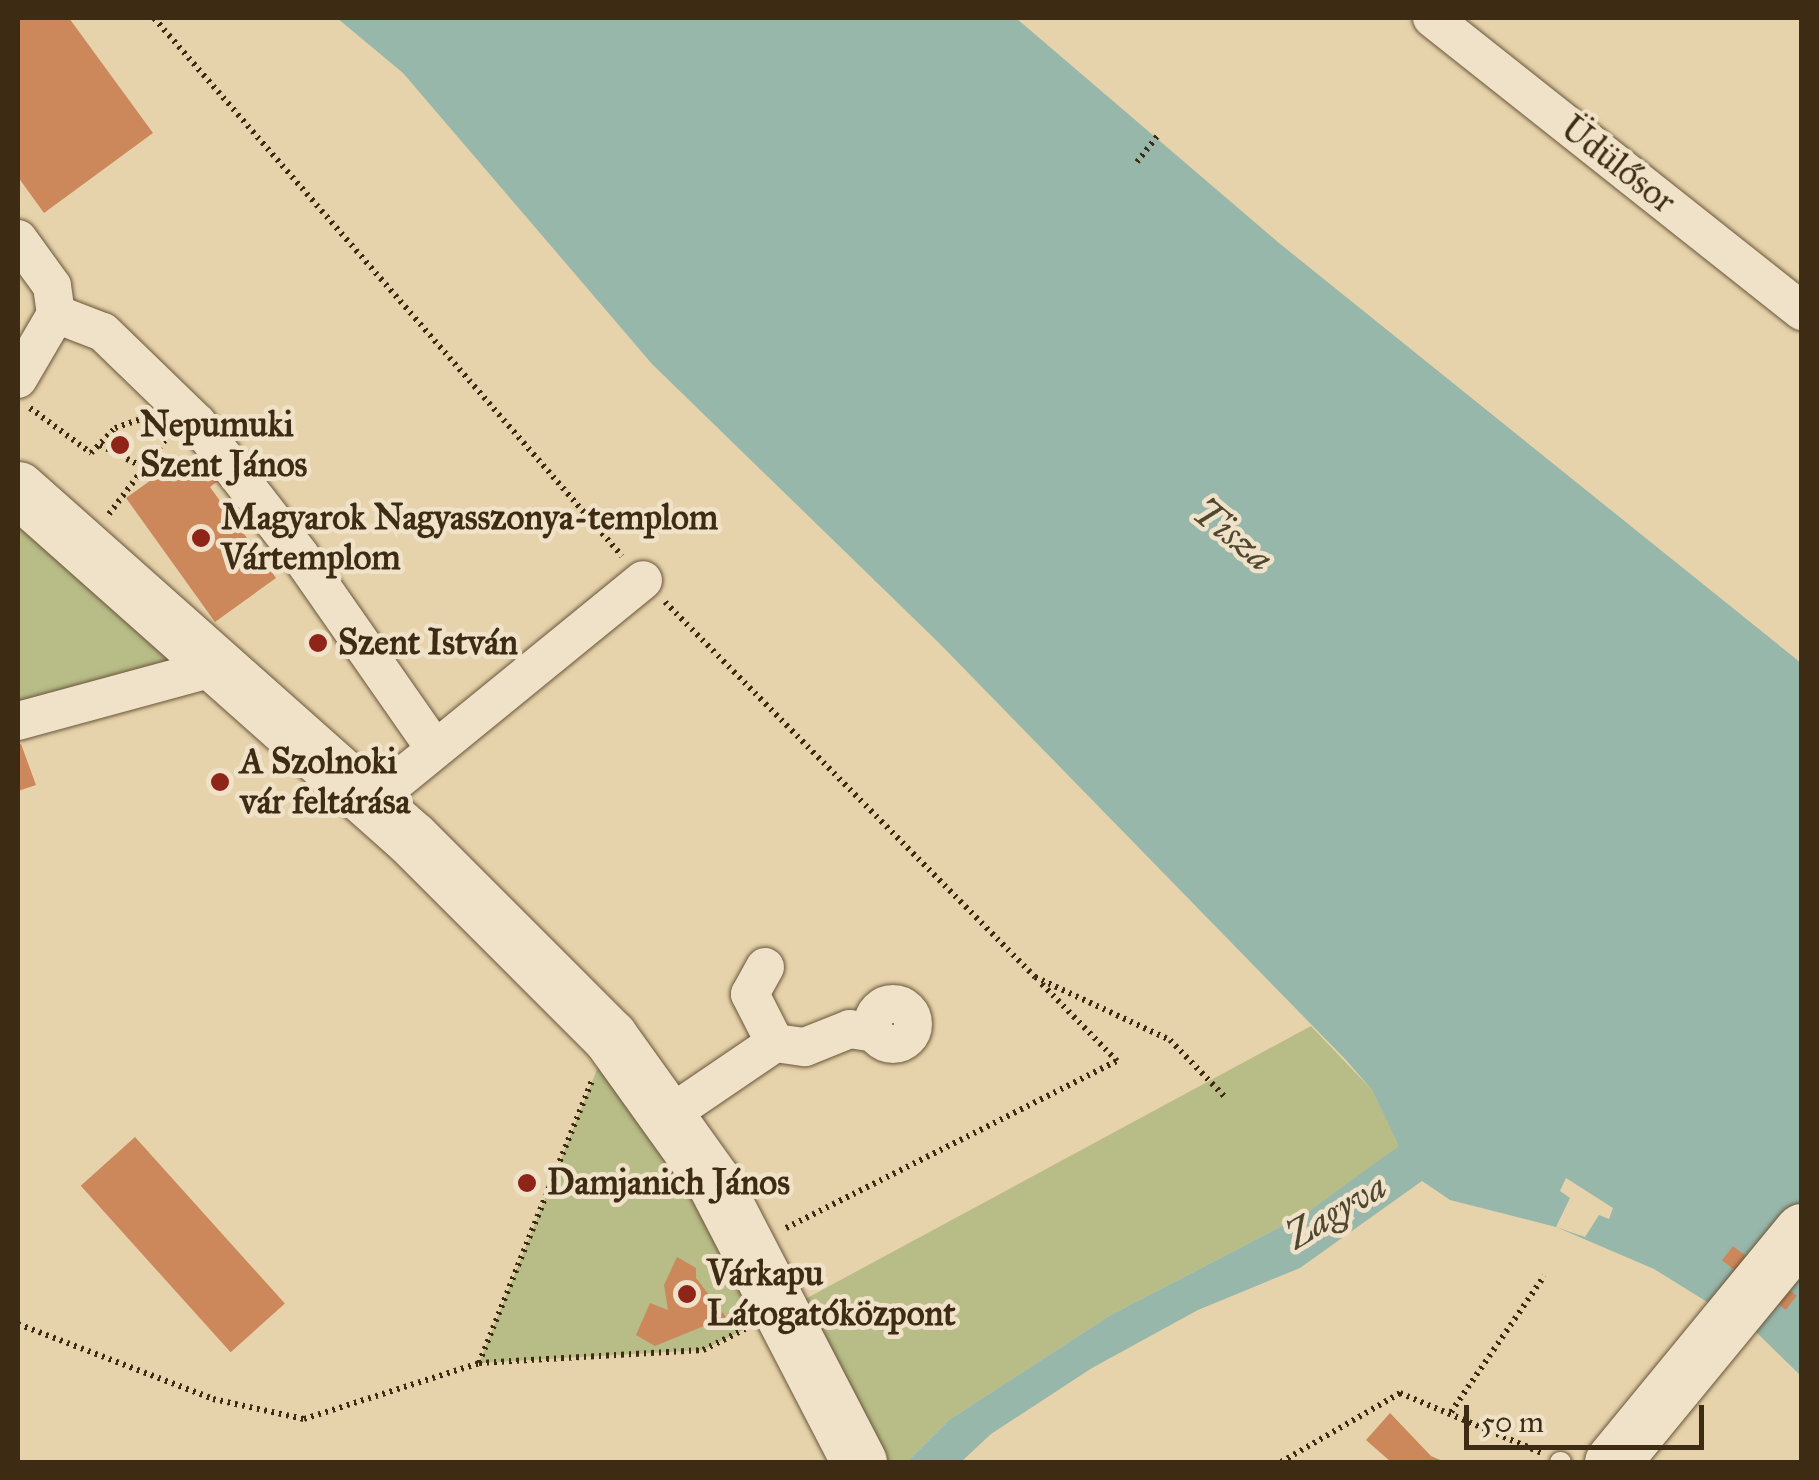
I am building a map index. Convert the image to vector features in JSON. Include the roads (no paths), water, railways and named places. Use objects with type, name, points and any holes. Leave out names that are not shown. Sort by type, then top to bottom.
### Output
[{"type":"main road","points":[[18,490],[412,839],[610,1037],[669,1114],[782,1311],[859,1462]]},
{"type":"main road","points":[[1612,1462],[1802,1231]]},
{"type":"street","name":"Üdülősor","points":[[1435,18],[1802,311]]},
{"type":"street","points":[[18,239],[52,286],[56,314],[18,379]]},
{"type":"street","points":[[56,314],[103,332],[177,427],[299,554],[433,746]]},
{"type":"street","points":[[371,802],[433,746],[643,580]]},
{"type":"street","points":[[18,721],[217,666]]},
{"type":"street","points":[[765,966],[750,994],[775,1043]]},
{"type":"street","points":[[669,1114],[775,1043],[805,1047],[850,1029],[874,1034]]},
{"type":"water","points":[[337,18],[1016,18],[1279,243],[1801,663],[1801,1376],[1757,1333],[1654,1269],[1556,1227],[1450,1200],[1422,1181],[1300,1268],[1198,1310],[1092,1368],[991,1434],[961,1462],[907,1462],[949,1420],[1109,1316],[1305,1214],[1399,1146],[1372,1090],[1346,1060],[939,643],[652,364],[403,73]]},
{"type":"place","name":"Nepumuki Szent János","points":[[120,445]]},
{"type":"place","name":"Magyarok Nagyasszonya-templom Vártemplom","points":[[201,538]]},
{"type":"place","name":"Szent István","points":[[318,643]]},
{"type":"place","name":"A Szolnoki vár feltárása","points":[[220,782]]},
{"type":"place","name":"Damjanich János","points":[[527,1183]]},
{"type":"place","name":"Várkapu Látogatóközpont","points":[[687,1294]]},
{"type":"water label","name":"Tisza","points":[[1233,535]]},
{"type":"water label","name":"Zagyva","points":[[1336,1211]]}]
